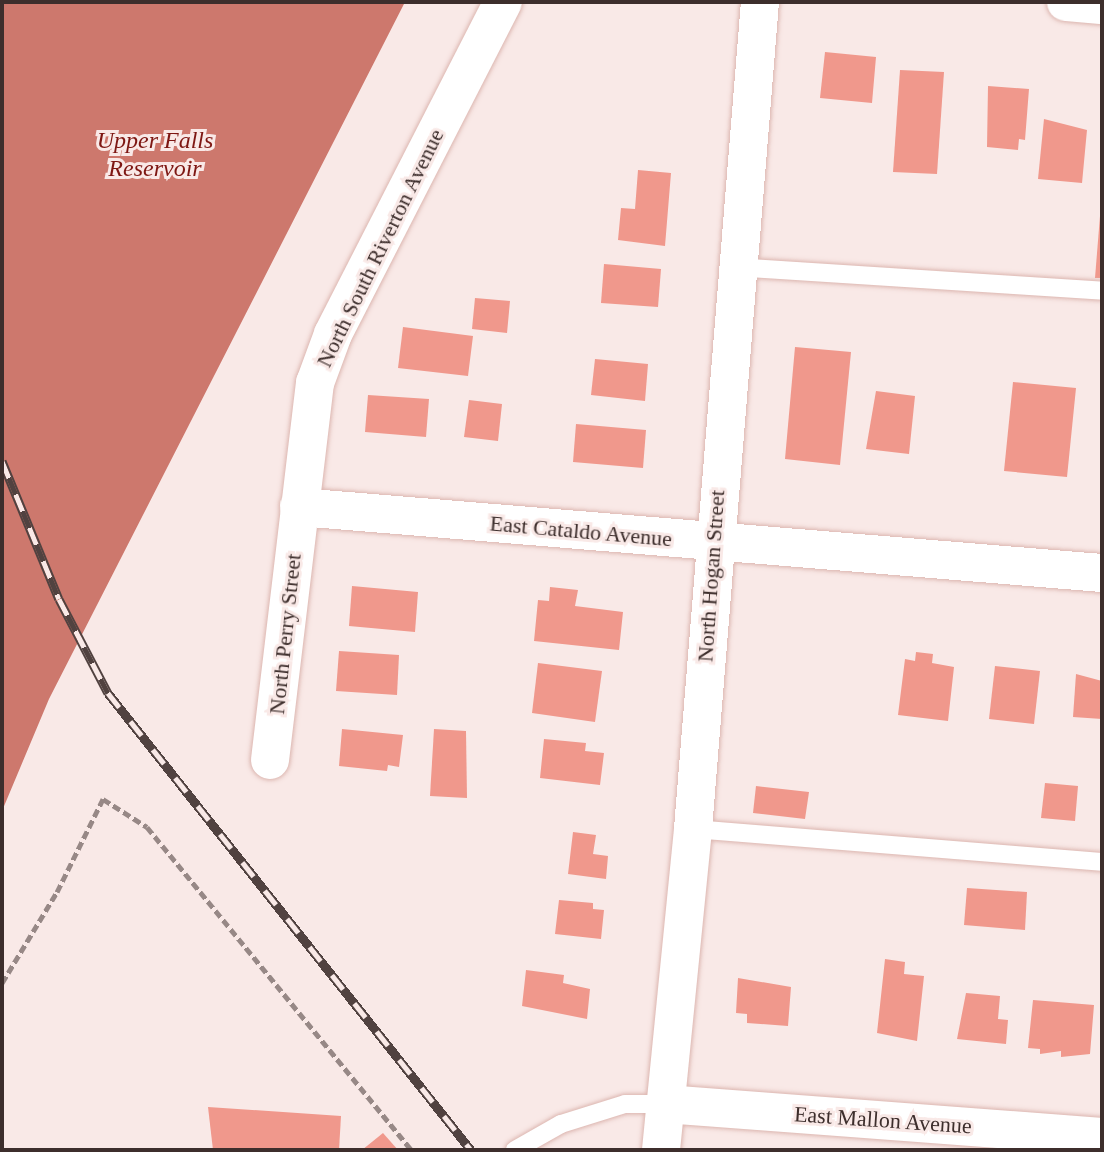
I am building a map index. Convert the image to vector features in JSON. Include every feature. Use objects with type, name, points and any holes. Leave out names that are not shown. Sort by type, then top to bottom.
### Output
[{"type":"street","name":"North South Riverton Avenue","points":[[299,507],[310,409],[322,360],[503,2]]},
{"type":"street","name":"North Hogan Street","points":[[661,1150],[693,829],[712,542],[760,2]]},
{"type":"street","points":[[1066,2],[1102,5]]},
{"type":"street","name":"East Cataldo Avenue","points":[[299,507],[1102,573]]},
{"type":"street","name":"North Perry Street","points":[[270,760],[299,507]]},
{"type":"street","name":"East Mallon Avenue","points":[[665,1104],[1102,1137]]},
{"type":"lane","points":[[735,267],[1102,291]]},
{"type":"lane","points":[[693,829],[1102,862]]},
{"type":"lane","points":[[515,1150],[561,1124],[625,1104],[665,1104]]},
{"type":"path","points":[[2,983],[57,892],[103,799],[147,827],[411,1150]]},
{"type":"water","name":"Upper Falls Reservoir","points":[[2,2],[405,2],[49,699],[2,811]]},
{"type":"building","points":[[825,52],[876,57],[872,103],[820,98]]},
{"type":"building","points":[[900,70],[944,72],[937,174],[893,172]]},
{"type":"building","points":[[988,86],[1029,89],[1025,140],[1019,139],[1018,150],[987,147]]},
{"type":"building","points":[[1044,119],[1087,130],[1082,183],[1038,179]]},
{"type":"building","points":[[638,170],[671,173],[665,246],[618,240],[621,208],[635,209]]},
{"type":"building","points":[[1100,216],[1102,278],[1095,278]]},
{"type":"building","points":[[604,264],[661,269],[658,307],[601,303]]},
{"type":"building","points":[[475,298],[510,301],[507,333],[472,329]]},
{"type":"building","points":[[403,327],[473,336],[468,376],[398,368]]},
{"type":"building","points":[[795,347],[851,352],[840,465],[785,459]]},
{"type":"building","points":[[595,359],[648,364],[645,401],[591,395]]},
{"type":"building","points":[[1013,382],[1076,388],[1067,477],[1004,471]]},
{"type":"building","points":[[876,391],[915,396],[909,454],[866,449]]},
{"type":"building","points":[[368,395],[429,399],[426,437],[365,432]]},
{"type":"building","points":[[469,400],[502,404],[498,441],[464,437]]},
{"type":"building","points":[[576,424],[646,430],[643,468],[573,462]]},
{"type":"building","points":[[352,586],[418,592],[415,632],[349,626]]},
{"type":"building","points":[[550,587],[578,590],[575,606],[623,612],[619,650],[534,641],[538,600],[549,601]]},
{"type":"building","points":[[339,651],[399,655],[397,695],[336,691]]},
{"type":"building","points":[[916,652],[933,654],[932,663],[954,667],[948,721],[898,715],[905,659],[915,661]]},
{"type":"building","points":[[538,663],[602,671],[595,722],[532,713]]},
{"type":"building","points":[[995,666],[1040,671],[1034,724],[989,719]]},
{"type":"building","points":[[1076,674],[1102,681],[1102,719],[1073,717]]},
{"type":"building","points":[[342,729],[403,735],[399,767],[388,765],[387,771],[339,766]]},
{"type":"building","points":[[434,729],[466,731],[467,798],[430,796]]},
{"type":"building","points":[[544,739],[586,743],[585,751],[604,753],[600,785],[540,778]]},
{"type":"building","points":[[1045,783],[1078,786],[1075,821],[1041,818]]},
{"type":"building","points":[[756,786],[809,792],[805,819],[753,813]]},
{"type":"building","points":[[573,832],[596,835],[593,854],[608,856],[606,879],[568,874]]},
{"type":"building","points":[[967,888],[1027,892],[1025,930],[964,925]]},
{"type":"building","points":[[559,900],[593,903],[593,909],[604,910],[601,939],[555,934]]},
{"type":"building","points":[[885,959],[905,962],[904,974],[924,976],[917,1041],[877,1033]]},
{"type":"building","points":[[526,970],[564,975],[563,983],[590,989],[587,1019],[522,1006]]},
{"type":"building","points":[[738,978],[791,987],[788,1026],[747,1023],[747,1014],[736,1013]]},
{"type":"building","points":[[966,993],[1000,996],[998,1019],[1008,1020],[1006,1044],[957,1039]]},
{"type":"building","points":[[1033,1000],[1094,1005],[1090,1054],[1061,1057],[1061,1051],[1040,1054],[1040,1049],[1028,1048]]},
{"type":"building","points":[[208,1107],[341,1116],[339,1150],[213,1150]]},
{"type":"building","points":[[383,1133],[398,1150],[362,1150]]},
{"type":"railway","points":[[2,461],[59,599],[108,693],[471,1150]]}]
